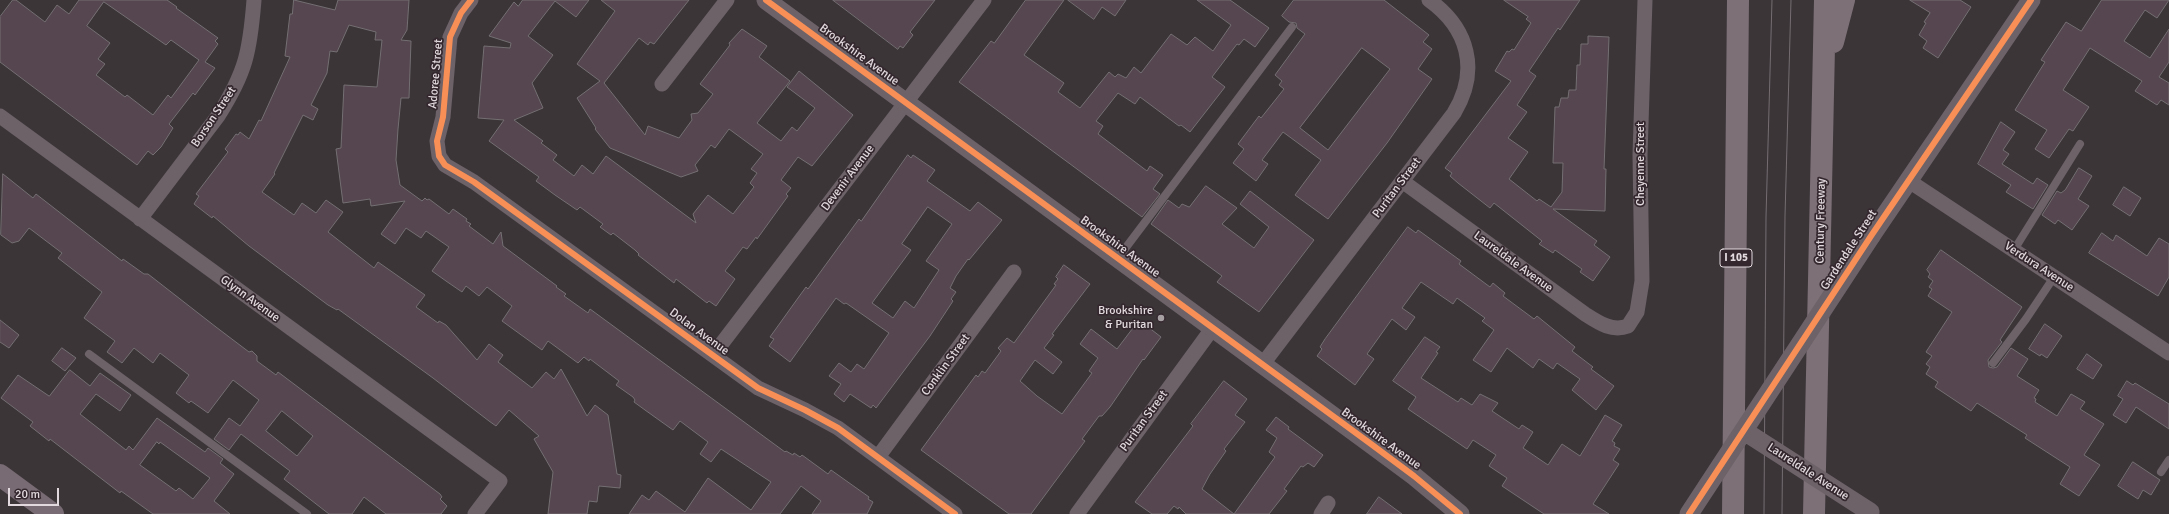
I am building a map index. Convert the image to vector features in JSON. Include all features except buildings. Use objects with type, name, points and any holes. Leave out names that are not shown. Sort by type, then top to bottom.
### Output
[{"type":"highway","name":"I 105","points":[[1734,514],[1738,0]]},
{"type":"highway","name":"Century Freeway","points":[[1814,514],[1825,0]]},
{"type":"highway","points":[[1824,76],[1844,0]]},
{"type":"main road","points":[[0,475],[53,514]]},
{"type":"street","name":"Borson Street","points":[[140,219],[218,116],[236,85],[246,62],[250,43],[254,0]]},
{"type":"street","name":"Adoree Street","points":[[439,156],[437,141],[443,117],[450,37],[461,13],[471,0]]},
{"type":"street","points":[[662,84],[727,0]]},
{"type":"street","name":"Brookshire Avenue","points":[[766,0],[1414,476],[1460,514]]},
{"type":"street","name":"Devenir Avenue","points":[[712,356],[984,0]]},
{"type":"street","name":"Puritan Street","points":[[1262,365],[1454,112],[1461,99],[1467,79],[1466,53],[1460,34],[1448,16],[1429,0]]},
{"type":"street","name":"Cheyenne Street","points":[[1628,326],[1637,312],[1642,281],[1640,155],[1645,0]]},
{"type":"street","name":"Gardendale Street","points":[[1689,514],[1871,236],[2031,0]]},
{"type":"street","name":"Glynn Avenue","points":[[0,116],[500,481],[475,514]]},
{"type":"street","name":"Dolan Avenue","points":[[439,156],[449,169],[474,182],[758,388],[826,420],[955,514]]},
{"type":"street","name":"Laureldale Avenue","points":[[1402,181],[1585,314],[1612,328],[1628,326]]},
{"type":"street","name":"Verdura Avenue","points":[[1908,181],[2169,353]]},
{"type":"street","name":"Conklin Street","points":[[878,457],[1014,272]]},
{"type":"street","name":"Puritan Street","points":[[1077,514],[1212,329]]},
{"type":"street","name":"Laureldale Avenue","points":[[1744,431],[1872,513]]},
{"type":"lane","points":[[1118,259],[1292,27]]},
{"type":"lane","points":[[2014,250],[2080,144]]},
{"type":"lane","points":[[1993,363],[2026,319],[2054,277]]},
{"type":"lane","points":[[89,354],[307,514]]},
{"type":"lane","points":[[2161,472],[2169,460]]},
{"type":"tram line","points":[[1764,514],[1766,217],[1772,0]]},
{"type":"tram line","points":[[1782,514],[1785,216],[1791,0]]},
{"type":"cycle path","points":[[471,0],[461,13],[450,37],[443,117],[437,141],[439,156],[445,165],[474,182],[758,388],[805,410],[838,428],[955,514]]},
{"type":"cycle path","points":[[766,0],[1371,444],[1414,476],[1460,514]]},
{"type":"cycle path","points":[[1689,514],[1871,236],[2031,0]]},
{"type":"place","name":"Brookshire & Puritan","points":[[1161,318]]}]
